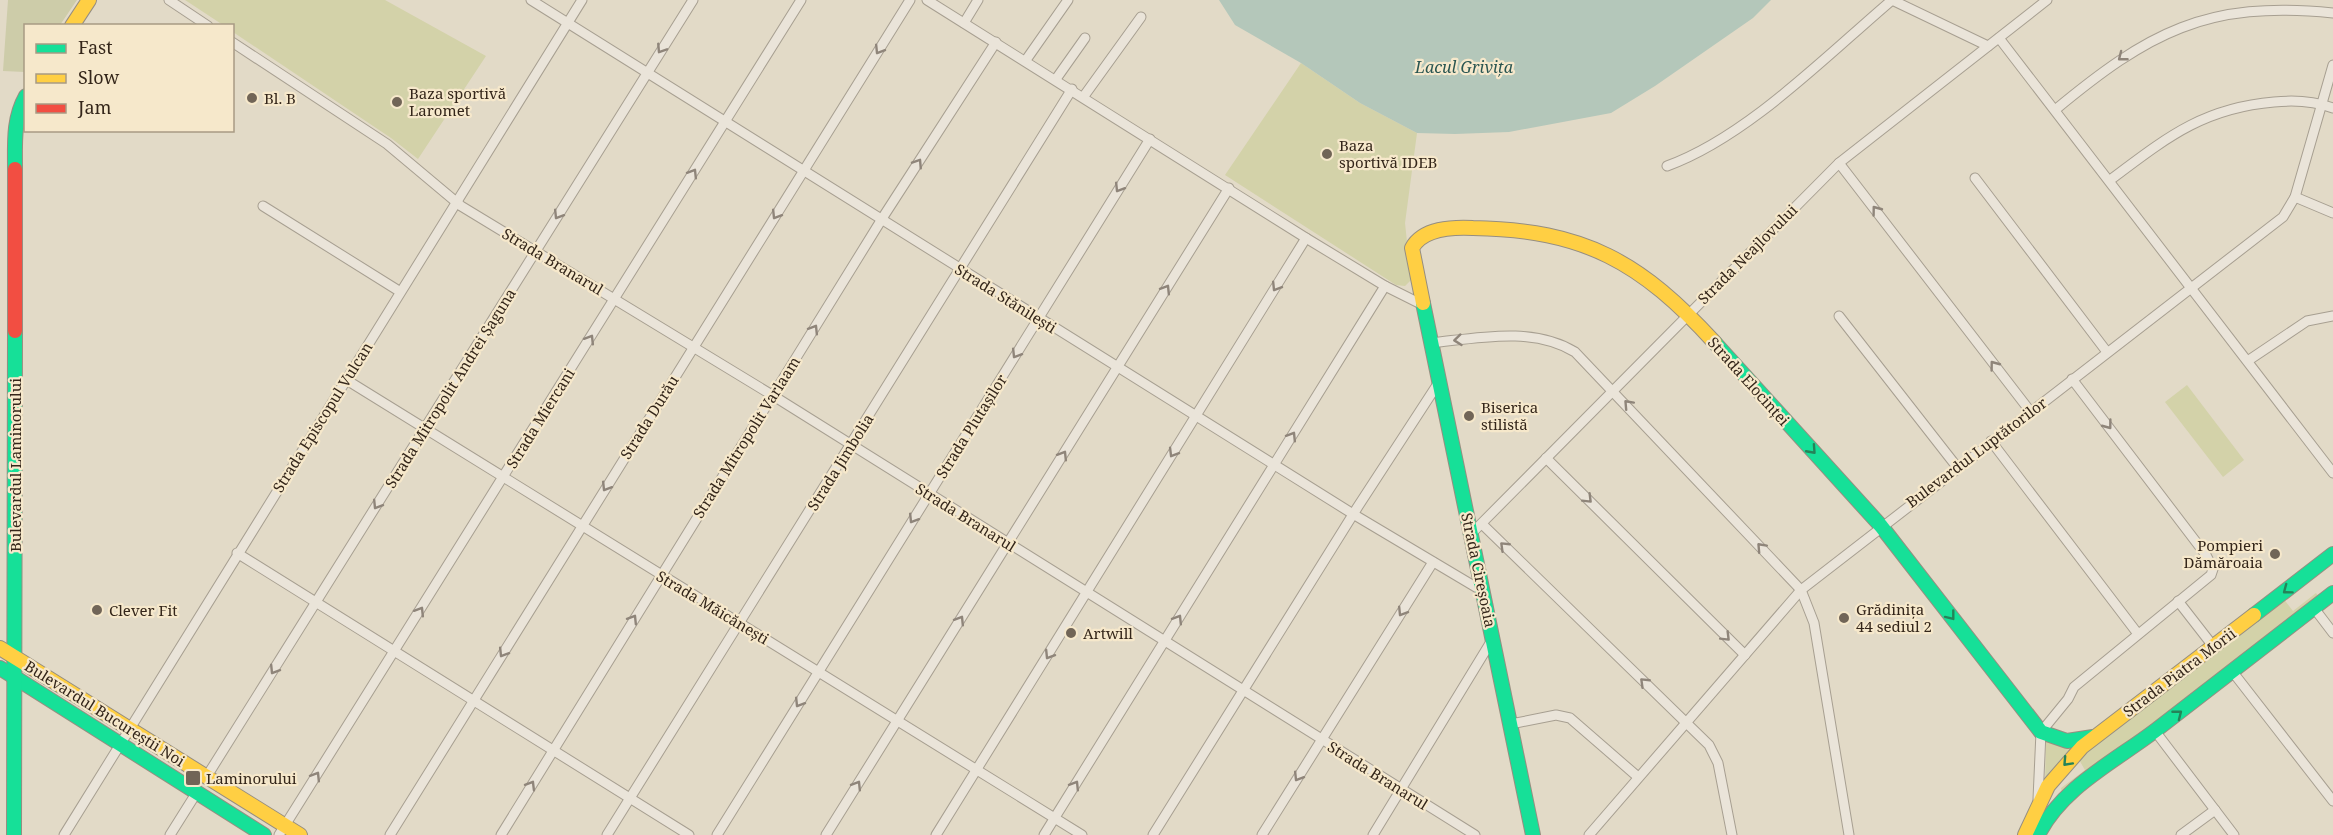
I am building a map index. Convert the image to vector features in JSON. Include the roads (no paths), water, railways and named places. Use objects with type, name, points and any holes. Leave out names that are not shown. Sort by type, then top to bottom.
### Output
[{"type":"street","points":[[73,24],[89,0]]},
{"type":"street","points":[[169,0],[204,24]]},
{"type":"street","name":"Strada Stănilești","points":[[531,0],[1274,465],[1484,592]]},
{"type":"street","name":"Strada Episcopul Vulcan","points":[[64,835],[454,202],[582,0]]},
{"type":"street","name":"Strada Mitropolit Andrei Șaguna","points":[[207,776],[693,0]]},
{"type":"street","name":"Strada Miercani","points":[[282,830],[801,0]]},
{"type":"street","name":"Strada Durău","points":[[390,835],[910,0]]},
{"type":"street","points":[[927,0],[966,19],[996,42],[1306,238],[1385,286],[1423,305]]},
{"type":"street","points":[[966,19],[978,0]]},
{"type":"street","points":[[1026,60],[1068,0]]},
{"type":"street","points":[[1667,166],[1703,151],[1750,119],[1892,0],[1988,46]]},
{"type":"street","name":"Strada Neajlovului","points":[[1471,534],[1839,163],[2047,0]]},
{"type":"street","points":[[2240,2],[2294,4],[2333,13]]},
{"type":"street","points":[[2055,110],[2135,46],[2177,20],[2198,11]]},
{"type":"street","points":[[1084,96],[1141,17]]},
{"type":"street","points":[[1056,79],[1085,38]]},
{"type":"street","points":[[1999,38],[2249,360],[2333,473]]},
{"type":"street","name":"Strada Mitropolit Varlaam","points":[[501,835],[881,220],[996,42]]},
{"type":"street","name":"Strada Branarul","points":[[234,43],[387,144],[454,202],[616,298],[1475,835]]},
{"type":"street","name":"Bulevardul Luptătorilor","points":[[1589,835],[1801,590],[1957,467],[2283,217],[2295,197],[2333,65]]},
{"type":"street","name":"Strada Jimbolia","points":[[607,835],[1072,89]]},
{"type":"street","name":"Bulevardul Laminorului","points":[[14,835],[15,125],[19,108],[24,99]]},
{"type":"street","points":[[2110,180],[2167,138],[2216,112],[2262,103],[2295,101],[2333,108]]},
{"type":"street","name":"Strada Plutașilor","points":[[717,835],[1150,139]]},
{"type":"street","points":[[1839,163],[2030,411]]},
{"type":"street","points":[[1975,178],[2107,352]]},
{"type":"street","points":[[826,835],[1228,188]]},
{"type":"street","points":[[2295,197],[2333,213]]},
{"type":"street","points":[[263,206],[399,291]]},
{"type":"street","name":"Strada Elocinței","points":[[1423,305],[1413,256],[1414,242],[1432,232],[1480,228],[1532,231],[1594,246],[1637,269],[1688,314],[1881,526],[2041,732]]},
{"type":"street","points":[[936,835],[1306,238]]},
{"type":"street","points":[[1044,835],[1385,286]]},
{"type":"street","name":"Strada Cireșoaia","points":[[1423,305],[1533,835]]},
{"type":"street","points":[[1839,316],[1957,467]]},
{"type":"street","points":[[2249,360],[2307,321],[2333,316]]},
{"type":"street","points":[[1431,343],[1506,336],[1555,342],[1575,352],[1614,390],[1801,590],[1814,623],[1849,835]]},
{"type":"street","name":"Strada Măicănești","points":[[345,379],[1082,835]]},
{"type":"street","points":[[2049,813],[2038,803],[2041,732],[2068,699],[2073,687],[2211,575],[2212,563],[2072,379]]},
{"type":"street","points":[[1153,835],[1353,514],[1439,382]]},
{"type":"street","points":[[1992,441],[2138,634]]},
{"type":"street","points":[[1546,458],[1745,655]]},
{"type":"street","points":[[1482,524],[1708,745],[1719,763],[1732,835]]},
{"type":"street","points":[[237,554],[689,835]]},
{"type":"street","name":"Strada Piatra Morii","points":[[2025,835],[2038,803],[2061,768],[2093,737],[2333,554]]},
{"type":"street","points":[[1262,835],[1433,562]]},
{"type":"street","name":"Strada Piatra Morii","points":[[2038,835],[2049,813],[2067,795],[2155,731],[2333,593]]},
{"type":"street","points":[[2178,601],[2213,646]]},
{"type":"street","points":[[2314,608],[2333,633]]},
{"type":"street","points":[[0,646],[9,641],[14,634]]},
{"type":"street","points":[[1373,835],[1493,639]]},
{"type":"street","name":"Bulevardul Bucureștii Noi","points":[[0,646],[14,657],[207,776],[282,830],[300,835]]},
{"type":"street","name":"Bulevardul Bucureștii Noi","points":[[0,668],[264,835]]},
{"type":"street","points":[[2232,671],[2333,801]]},
{"type":"street","points":[[1511,724],[1556,715],[1570,718],[1638,777]]},
{"type":"street","points":[[2155,731],[2234,835]]},
{"type":"street","points":[[2041,732],[2066,742],[2083,742],[2093,737]]},
{"type":"street","points":[[170,835],[197,792]]},
{"type":"street","points":[[2181,835],[2214,810]]},
{"type":"water","name":"Lacul Grivița","points":[[1219,0],[1771,0],[1753,18],[1655,86],[1611,113],[1509,132],[1455,134],[1417,133],[1360,103],[1301,63],[1235,25]]},
{"type":"place","name":"Bl. B","points":[[252,98]]},
{"type":"place","name":"Baza sportivă Laromet","points":[[397,102]]},
{"type":"place","name":"Baza sportivă IDEB","points":[[1327,154]]},
{"type":"place","name":"Biserica stilistă","points":[[1469,416]]},
{"type":"place","name":"Pompieri Dămăroaia","points":[[2275,554]]},
{"type":"place","name":"Clever Fit","points":[[97,610]]},
{"type":"place","name":"Grădinița 44 sediul 2","points":[[1844,618]]},
{"type":"place","name":"Artwill","points":[[1071,633]]},
{"type":"place","name":"Laminorului","points":[[193,778]]}]
